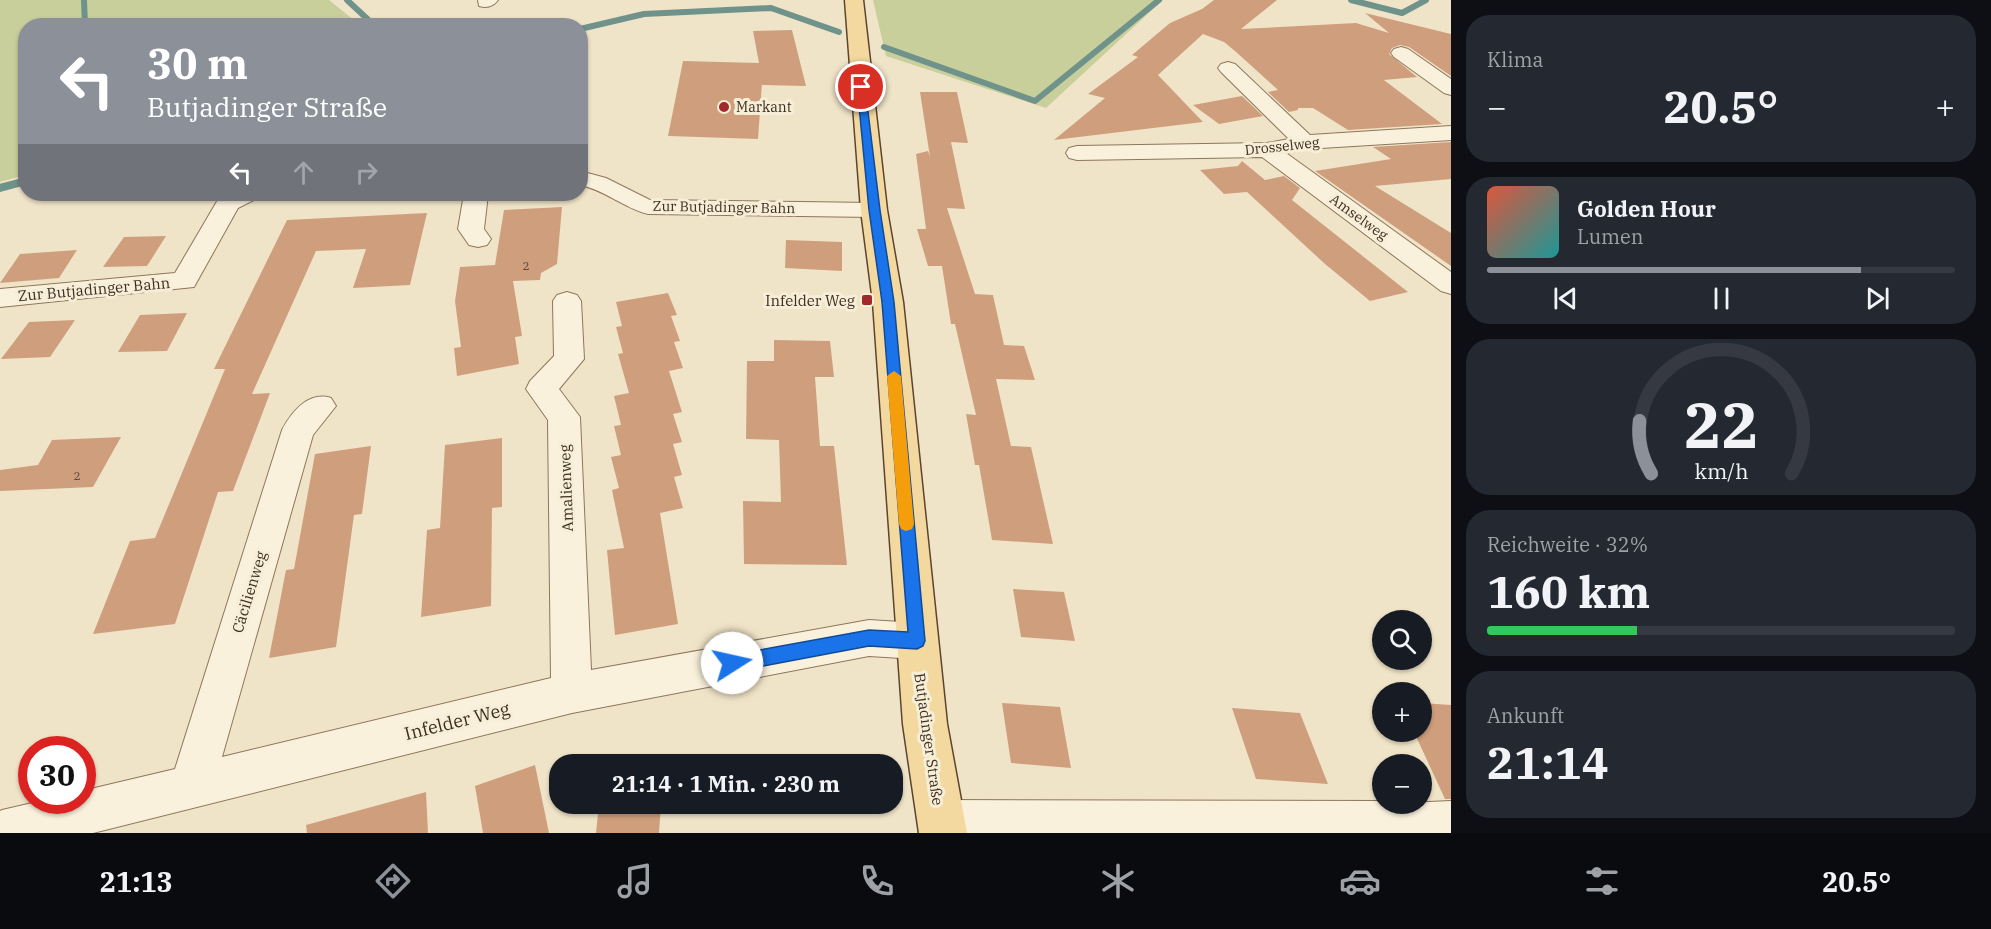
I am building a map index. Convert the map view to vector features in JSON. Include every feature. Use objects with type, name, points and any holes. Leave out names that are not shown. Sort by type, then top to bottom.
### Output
[{"type":"main road","name":"Butjadinger Straße","points":[[854,0],[874,210],[888,302],[925,724],[942,828]]},
{"type":"street","points":[[1401,53],[1451,89]]},
{"type":"street","points":[[1228,68],[1305,142]]},
{"type":"street","name":"Drosselweg","points":[[1077,153],[1267,150],[1305,142],[1451,133]]},
{"type":"street","name":"Amselweg","points":[[1267,150],[1451,285]]},
{"type":"street","name":"Zur Butjadinger Bahn","points":[[588,181],[599,184],[632,203],[648,207],[874,210]]},
{"type":"street","name":"Zur Butjadinger Bahn","points":[[0,298],[184,281],[230,201]]},
{"type":"street","points":[[475,201],[471,230],[477,239]]},
{"type":"street","name":"Amalienweg","points":[[567,301],[569,358],[541,389],[564,417],[572,693]]},
{"type":"street","name":"Cäcilienweg","points":[[192,785],[298,430],[320,406]]},
{"type":"street","name":"Infelder Weg","points":[[2,833],[572,693],[869,638],[917,641]]},
{"type":"street","points":[[942,828],[1451,824]]},
{"type":"green space","points":[[0,0],[329,0],[351,18],[18,18],[18,177],[0,182]]},
{"type":"green space","points":[[873,0],[1163,0],[1046,108],[886,56]]},
{"type":"building","points":[[1214,0],[1277,0],[1241,29],[1356,23],[1389,33],[1365,13],[1451,34],[1451,76],[1409,47],[1400,45],[1392,48],[1389,54],[1417,77],[1384,80],[1442,124],[1348,130],[1313,108],[1298,108],[1298,110],[1289,112],[1268,92],[1278,90],[1235,51],[1224,42],[1203,34],[1158,75],[1203,122],[1054,140],[1105,98],[1088,94],[1138,57],[1132,55],[1170,23],[1202,9]]},
{"type":"building","points":[[792,30],[806,86],[762,85],[762,83],[758,139],[668,136],[683,61],[759,63],[753,31]]},
{"type":"building","points":[[920,92],[957,92],[968,143],[951,142],[965,209],[947,208],[975,294],[993,295],[1004,345],[1024,346],[1035,380],[996,379],[1011,446],[1031,447],[1053,544],[992,540],[979,465],[975,465],[966,414],[976,415],[955,324],[951,324],[942,266],[928,266],[917,229],[926,229],[916,154],[928,151],[930,157]]},
{"type":"building","points":[[1242,96],[1263,116],[1219,124],[1193,105]]},
{"type":"building","points":[[1451,142],[1451,179],[1375,186],[1451,233],[1451,266],[1315,171],[1391,159],[1373,147]]},
{"type":"building","points":[[1242,161],[1265,180],[1284,176],[1300,188],[1292,200],[1408,292],[1370,301],[1325,264],[1247,192],[1224,194],[1200,170],[1238,166]]},
{"type":"building","points":[[562,207],[557,264],[541,273],[540,280],[513,281],[522,336],[515,337],[519,364],[457,376],[454,348],[461,347],[455,301],[460,267],[495,265],[504,210]]},
{"type":"building","points":[[427,213],[410,285],[353,288],[366,249],[316,251],[252,394],[270,393],[233,491],[218,492],[175,624],[93,634],[130,541],[155,538],[225,369],[214,369],[287,220]]},
{"type":"building","points":[[166,236],[147,266],[103,267],[124,237]]},
{"type":"building","points":[[786,240],[842,242],[842,271],[785,268]]},
{"type":"building","points":[[77,250],[59,278],[0,283],[20,254]]},
{"type":"building","points":[[668,293],[677,315],[671,316],[680,341],[674,342],[683,368],[669,371],[682,412],[673,414],[682,442],[673,444],[682,475],[674,477],[683,508],[660,513],[678,624],[615,635],[607,550],[624,548],[612,490],[619,488],[611,457],[621,455],[614,426],[621,425],[614,396],[629,393],[618,354],[623,353],[616,327],[622,326],[616,302]]},
{"type":"building","points":[[187,313],[167,351],[118,352],[140,315]]},
{"type":"building","points":[[75,320],[50,357],[1,359],[29,322]]},
{"type":"building","points":[[774,340],[830,341],[834,377],[815,377],[820,446],[834,446],[847,565],[744,564],[743,501],[781,502],[779,440],[746,439],[747,361],[774,361]]},
{"type":"building","points":[[121,437],[93,487],[0,491],[0,470],[38,465],[52,440]]},
{"type":"building","points":[[502,438],[502,507],[492,508],[491,606],[421,617],[427,530],[440,528],[445,445]]},
{"type":"building","points":[[371,446],[362,514],[354,515],[336,647],[269,658],[286,570],[294,569],[315,454]]},
{"type":"building","points":[[1013,589],[1064,592],[1075,641],[1021,637]]},
{"type":"building","points":[[1002,703],[1060,707],[1071,768],[1011,763]]},
{"type":"building","points":[[1432,704],[1451,705],[1451,799],[1445,799],[1432,771],[1432,754],[1424,754],[1419,742],[1432,742]]},
{"type":"building","points":[[1232,708],[1300,713],[1328,784],[1256,779]]},
{"type":"building","points":[[535,765],[549,833],[483,833],[475,786]]},
{"type":"building","points":[[426,792],[428,833],[307,833],[306,825]]},
{"type":"building","points":[[598,814],[660,814],[659,833],[596,833]]},
{"type":"waterway","points":[[84,0],[85,18]]},
{"type":"waterway","points":[[347,0],[366,18]]},
{"type":"waterway","points":[[884,47],[1035,101],[1159,0]]},
{"type":"waterway","points":[[1351,0],[1402,13],[1426,0]]},
{"type":"waterway","points":[[588,27],[644,14],[771,8],[839,32]]},
{"type":"waterway","points":[[0,188],[18,183]]},
{"type":"slow traffic","points":[[894,376],[906,524]]},
{"type":"place","name":"Markant","points":[[724,107]]},
{"type":"place","name":"Infelder Weg","points":[[867,300]]},
{"type":"route","points":[[732,663],[869,638],[917,641],[888,302],[874,210],[861,87]]}]
